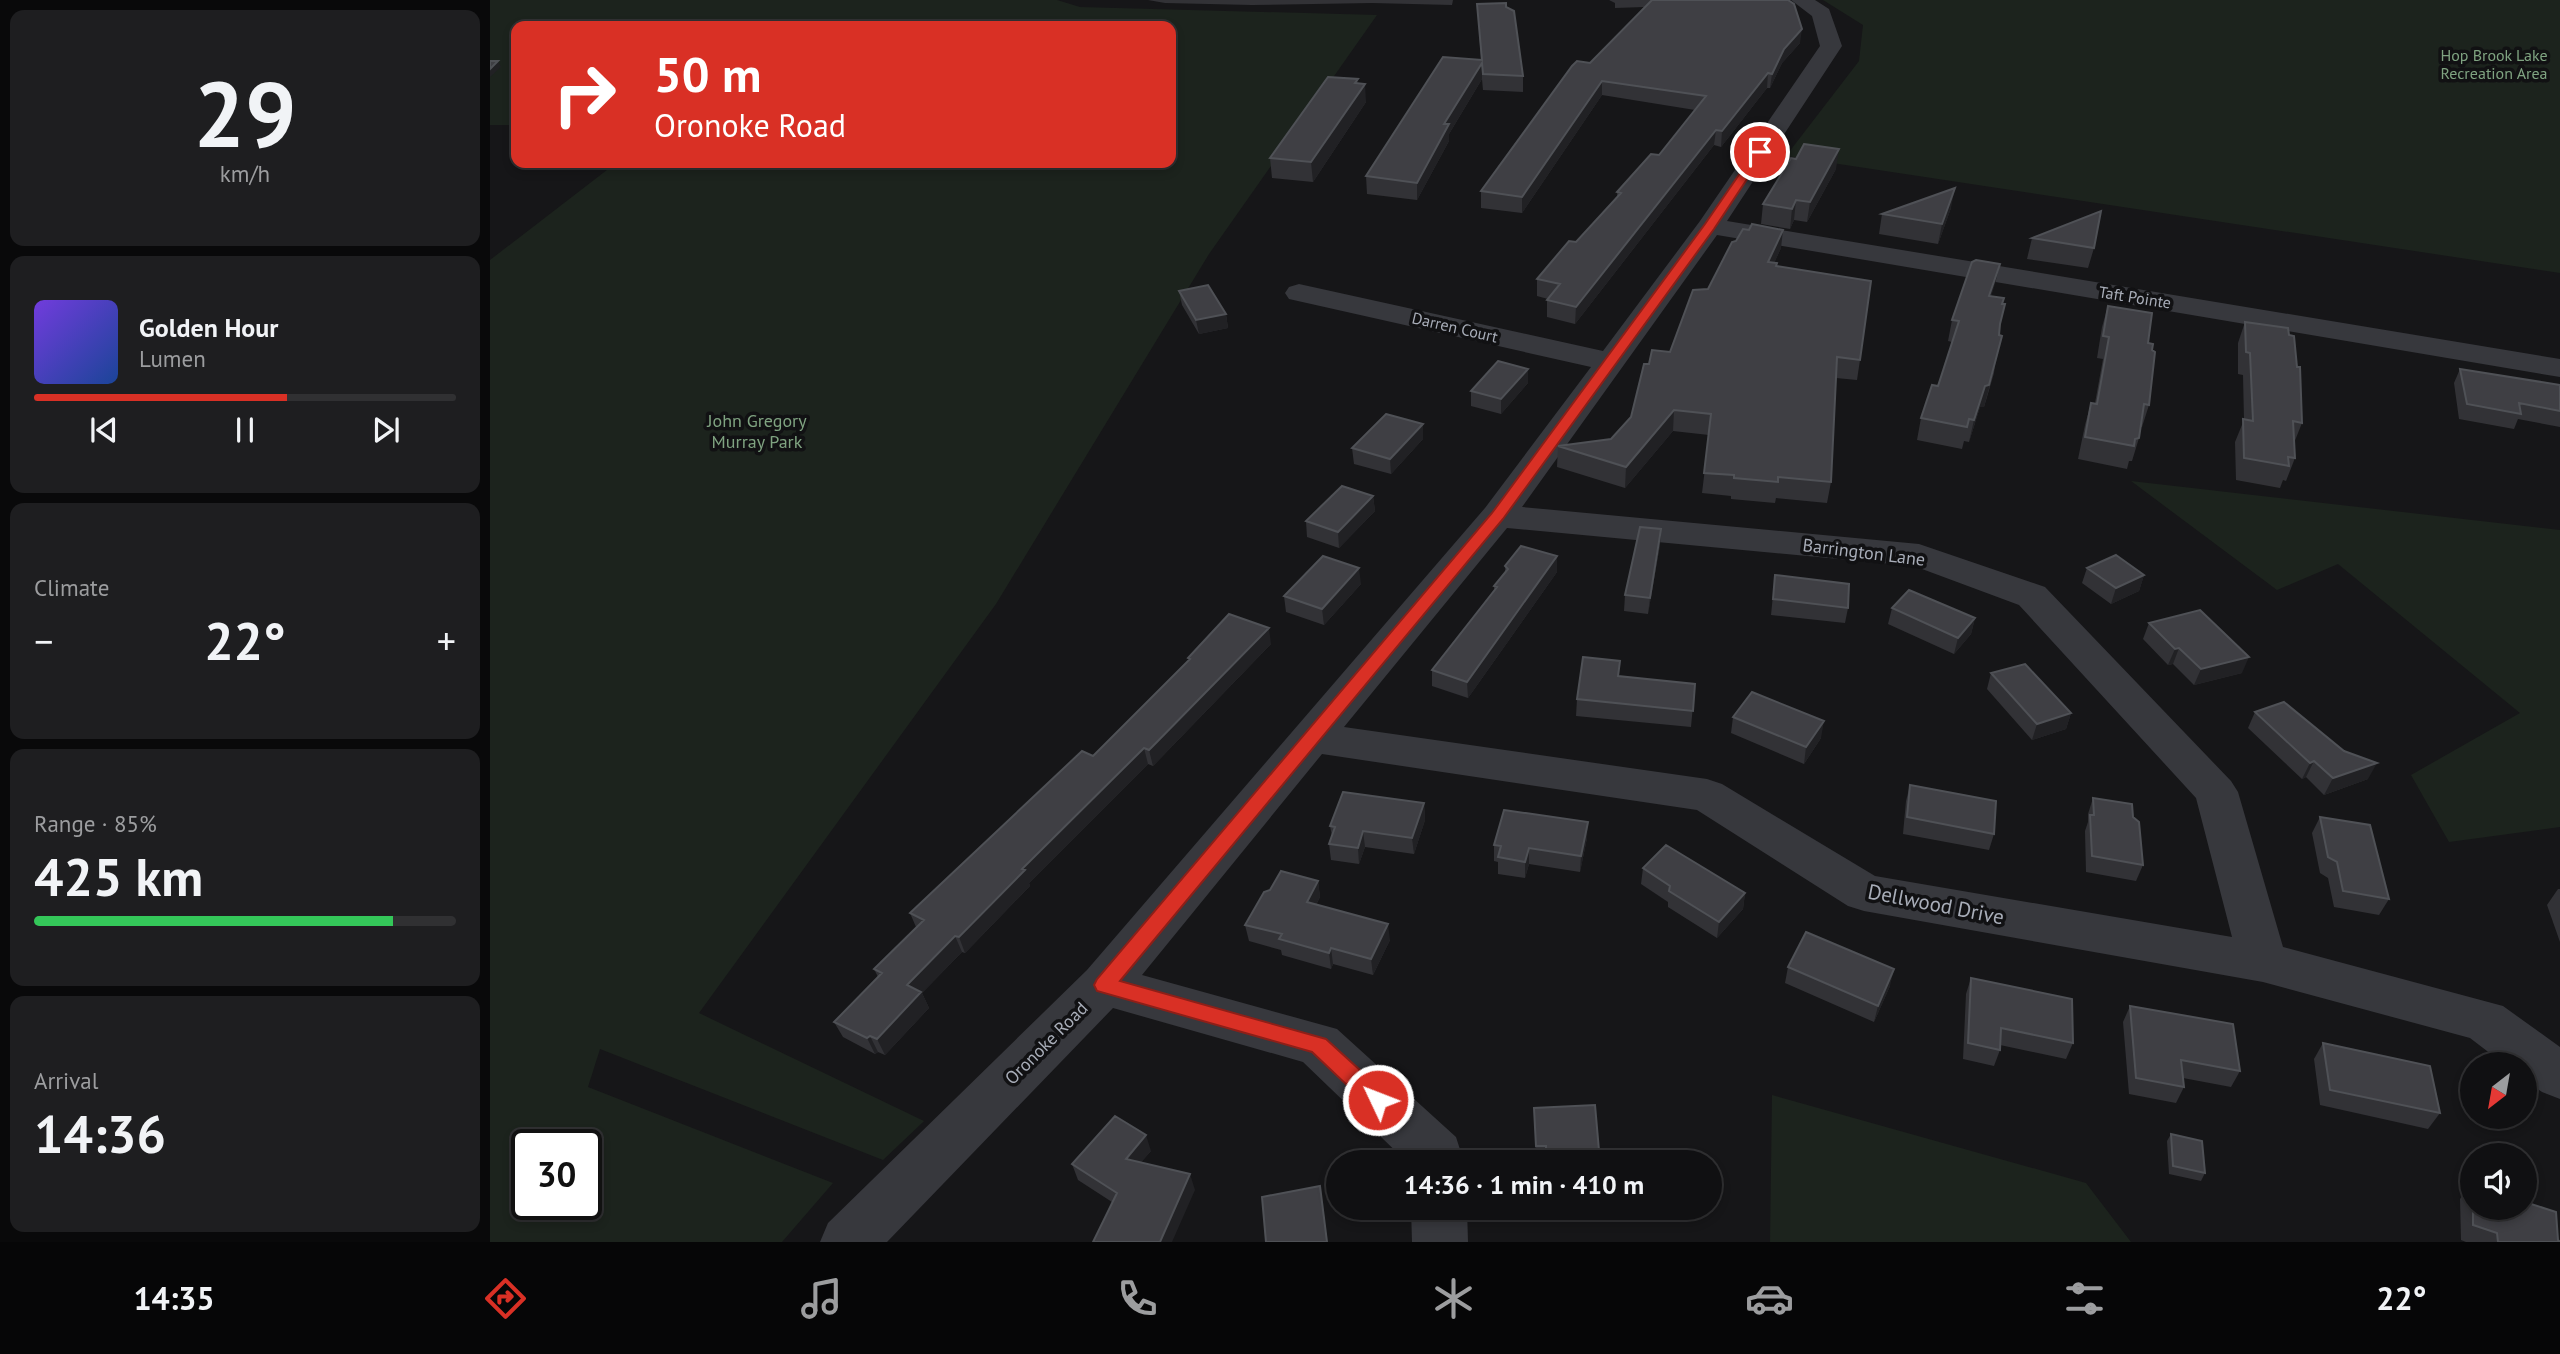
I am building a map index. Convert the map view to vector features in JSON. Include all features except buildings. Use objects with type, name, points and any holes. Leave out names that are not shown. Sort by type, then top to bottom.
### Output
[{"type":"street","name":"Oronoke Road","points":[[848,1242],[1104,985],[1498,516],[1710,226],[1831,46],[1822,13],[1801,0]]},
{"type":"street","name":"Taft Pointe","points":[[1710,226],[2560,368]]},
{"type":"street","name":"Darren Court","points":[[1299,293],[1610,362]]},
{"type":"street","name":"Barrington Lane","points":[[1498,516],[1919,555],[2032,596],[2216,792],[2263,962]]},
{"type":"street","name":"Dellwood Drive","points":[[1313,737],[1707,795],[1864,893],[2263,962],[2485,1021],[2560,1076]]},
{"type":"street","points":[[1104,985],[1318,1045],[1432,1150]]},
{"type":"street","points":[[1439,1220],[1440,1242]]},
{"type":"green space","name":"John Gregory Murray Park","points":[[490,0],[1057,0],[1080,7],[1377,15],[1209,254],[996,604],[699,1013],[924,1121],[883,1160],[600,1049],[588,1087],[833,1183],[782,1242],[490,1242],[490,260],[610,168],[1176,168],[1176,21],[511,21],[511,125],[490,125]]},
{"type":"green space","name":"Hop Brook Lake Recreation Area","points":[[1823,0],[2560,0],[2560,273],[1786,156],[1859,61],[1863,25]]},
{"type":"green space","points":[[2131,481],[2560,530],[2560,827],[2449,842],[2411,775],[2520,713],[2338,564],[2277,590]]},
{"type":"green space","points":[[1772,1095],[2086,1183],[2131,1242],[1770,1242]]},
{"type":"route","points":[[1378,1100],[1318,1045],[1104,985],[1498,516],[1710,226],[1760,152]]}]
